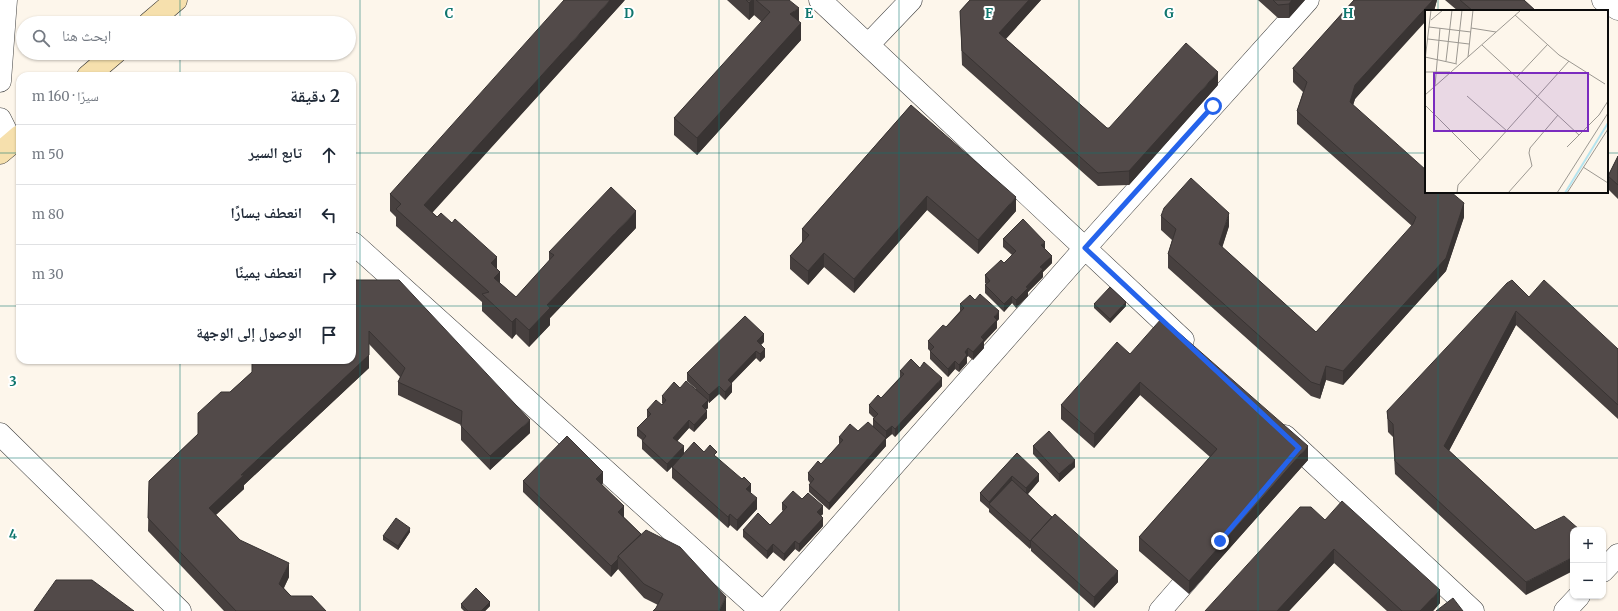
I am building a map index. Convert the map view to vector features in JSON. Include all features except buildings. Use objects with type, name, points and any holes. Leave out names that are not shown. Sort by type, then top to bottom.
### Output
[{"type":"main road","points":[[158,16],[176,0]]},
{"type":"main road","points":[[93,72],[107,60]]},
{"type":"street","points":[[0,80],[6,0]]},
{"type":"street","points":[[820,0],[1195,351]]},
{"type":"street","points":[[868,45],[911,0]]},
{"type":"street","points":[[765,611],[1085,248],[1308,0]]},
{"type":"street","points":[[1603,0],[1618,9]]},
{"type":"street","points":[[0,119],[11,144]]},
{"type":"street","points":[[356,246],[761,611]]},
{"type":"street","points":[[1270,421],[1473,611]]},
{"type":"street","points":[[0,434],[180,611]]},
{"type":"street","points":[[1284,466],[1299,448]]},
{"type":"street","points":[[1160,611],[1212,551]]},
{"type":"street","points":[[1606,568],[1618,555]]},
{"type":"street","points":[[1565,611],[1576,599]]},
{"type":"route","points":[[1213,106],[1085,248],[1299,448],[1220,541]]}]
